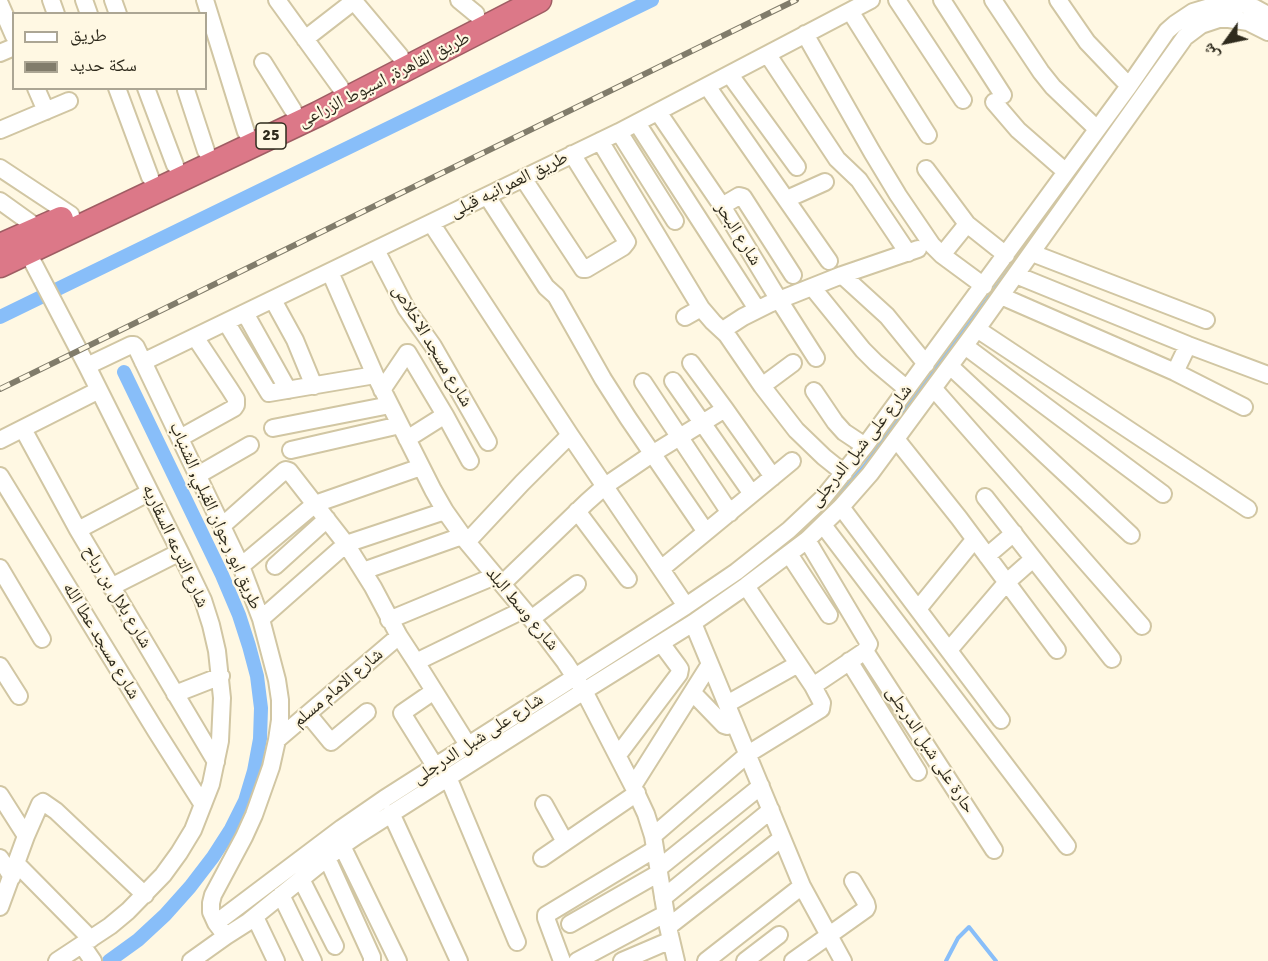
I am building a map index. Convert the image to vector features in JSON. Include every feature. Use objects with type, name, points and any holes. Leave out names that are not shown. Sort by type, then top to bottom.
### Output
[{"type":"highway","name":"طريق القاهرة, اسيوط الزراعى","points":[[0,246],[340,87],[400,56],[467,7],[504,0]]},
{"type":"highway","name":"طريق القاهرة, اسيوط الزراعى","points":[[0,265],[318,114],[539,0]]},
{"type":"street","points":[[204,0],[246,132]]},
{"type":"street","points":[[277,0],[340,87]]},
{"type":"street","name":"طريق العمرانيه قبلى","points":[[143,362],[619,132],[871,0]]},
{"type":"street","points":[[897,0],[963,100]]},
{"type":"street","points":[[942,0],[1018,130],[1066,172]]},
{"type":"street","points":[[993,0],[1047,79],[1068,103],[1097,129]]},
{"type":"street","points":[[1058,0],[1087,42],[1129,86]]},
{"type":"street","points":[[305,39],[353,1],[400,56]]},
{"type":"street","points":[[0,4],[12,31]]},
{"type":"street","name":"شارع على شبل الدرجلى","points":[[221,930],[342,828],[441,771],[580,684],[736,572],[789,530],[823,498],[865,446],[984,286],[1167,32],[1201,4],[1234,4],[1268,13]]},
{"type":"street","points":[[850,11],[927,135]]},
{"type":"street","name":"شارع على شبل الدرجلى","points":[[221,930],[255,917],[342,846],[391,813],[468,745],[661,643],[746,586],[807,540],[841,507],[870,474],[934,389],[1185,37],[1201,26],[1229,19],[1248,22],[1268,33]]},
{"type":"street","points":[[805,34],[898,195],[937,250],[984,286]]},
{"type":"street","points":[[768,55],[837,159],[859,180],[908,253]]},
{"type":"street","points":[[263,63],[292,110]]},
{"type":"street","points":[[730,75],[797,167]]},
{"type":"street","points":[[707,86],[829,261]]},
{"type":"street","points":[[37,90],[46,111]]},
{"type":"street","points":[[118,90],[150,177]]},
{"type":"street","points":[[148,90],[175,165]]},
{"type":"street","points":[[186,90],[206,151]]},
{"type":"street","points":[[0,130],[69,101]]},
{"type":"street","name":"شارع البحر","points":[[658,112],[722,206],[816,358]]},
{"type":"street","points":[[637,123],[758,309]]},
{"type":"street","points":[[619,132],[675,221]]},
{"type":"street","points":[[600,141],[701,308],[723,330],[796,430],[844,473]]},
{"type":"street","points":[[523,178],[583,269],[586,269],[622,248],[627,242],[573,154]]},
{"type":"street","points":[[0,168],[70,214]]},
{"type":"street","points":[[926,169],[967,224],[1006,255]]},
{"type":"street","points":[[787,199],[825,182]]},
{"type":"street","points":[[487,196],[546,287],[556,296],[603,380],[706,532]]},
{"type":"street","points":[[722,206],[742,196],[793,275]]},
{"type":"street","points":[[0,201],[39,229]]},
{"type":"street","points":[[431,224],[686,606]]},
{"type":"street","points":[[723,330],[758,309],[842,275],[908,253],[937,250],[967,224]]},
{"type":"street","name":"شارع مسجد الاخلاص","points":[[376,250],[406,308],[433,345],[489,442]]},
{"type":"street","name":"شارع الترعه السقاريه","points":[[28,253],[192,576],[205,608],[221,676],[222,720],[211,784],[204,805],[179,853],[145,895],[88,949],[57,961]]},
{"type":"street","points":[[1032,253],[1206,320]]},
{"type":"street","name":"شارع وسط البلد","points":[[330,272],[378,382],[445,511],[498,580],[549,640],[580,684],[618,755],[646,814],[654,843],[676,961]]},
{"type":"street","points":[[842,275],[887,316],[926,364]]},
{"type":"street","points":[[1016,275],[1268,375]]},
{"type":"street","points":[[812,287],[863,350],[907,389]]},
{"type":"street","points":[[1001,296],[1175,372],[1244,407]]},
{"type":"street","points":[[273,300],[314,386]]},
{"type":"street","points":[[686,317],[701,308]]},
{"type":"street","points":[[245,313],[288,390]]},
{"type":"street","points":[[226,322],[269,393],[314,386],[378,382],[408,353],[470,461]]},
{"type":"street","points":[[977,329],[1248,509]]},
{"type":"street","points":[[180,438],[236,405],[236,399],[195,337]]},
{"type":"street","name":"طريق ابو رجوان القبلي, الشنباب","points":[[87,366],[130,345],[136,346],[241,566],[261,619],[278,680],[280,720],[271,768],[244,837],[211,903],[211,912],[221,930]]},
{"type":"street","points":[[1175,372],[1188,345]]},
{"type":"street","points":[[965,346],[1163,494]]},
{"type":"street","points":[[691,363],[773,477]]},
{"type":"street","points":[[762,386],[793,363]]},
{"type":"street","points":[[950,366],[1131,535]]},
{"type":"street","points":[[673,381],[752,494]]},
{"type":"street","points":[[643,382],[730,513]]},
{"type":"street","points":[[934,389],[1142,626]]},
{"type":"street","points":[[0,440],[99,390]]},
{"type":"street","points":[[814,392],[844,432],[865,446]]},
{"type":"street","points":[[273,428],[390,405]]},
{"type":"street","points":[[389,620],[498,580],[605,486],[679,436],[725,409]]},
{"type":"street","points":[[291,450],[403,432],[445,415]]},
{"type":"street","name":"شارع بلال بن رباح","points":[[23,429],[111,587],[216,762]]},
{"type":"street","points":[[363,572],[465,539],[570,435]]},
{"type":"street","points":[[896,439],[1057,650]]},
{"type":"street","points":[[198,475],[250,445]]},
{"type":"street","points":[[661,569],[792,461]]},
{"type":"street","points":[[241,566],[315,504],[421,467]]},
{"type":"street","points":[[222,526],[286,470],[289,471],[346,544],[389,620],[468,745]]},
{"type":"street","name":"شارع مسجد عطا الله","points":[[0,476],[204,805]]},
{"type":"street","points":[[78,530],[150,492]]},
{"type":"street","points":[[985,497],[1112,659]]},
{"type":"street","points":[[841,507],[1001,720]]},
{"type":"street","points":[[261,619],[346,544],[445,511]]},
{"type":"street","points":[[577,511],[628,579]]},
{"type":"street","points":[[275,566],[327,519]]},
{"type":"street","points":[[823,525],[1066,846]]},
{"type":"street","points":[[987,556],[1014,533]]},
{"type":"street","name":"حارة على شبل الدرجلى","points":[[807,540],[867,646],[994,850]]},
{"type":"street","points":[[918,609],[975,540]]},
{"type":"street","points":[[111,587],[180,552]]},
{"type":"street","points":[[789,554],[829,615]]},
{"type":"street","points":[[949,650],[1007,582],[1034,559]]},
{"type":"street","points":[[0,568],[42,639]]},
{"type":"street","points":[[416,662],[527,614],[578,584]]},
{"type":"street","points":[[562,961],[546,915],[654,843],[747,754],[821,709],[822,703],[813,686],[746,586]]},
{"type":"street","points":[[693,623],[802,886],[843,961]]},
{"type":"street","name":"شارع الامام مسلم","points":[[277,740],[399,636]]},
{"type":"street","points":[[618,755],[679,674],[680,669],[661,643]]},
{"type":"street","points":[[813,686],[867,646]]},
{"type":"street","points":[[849,661],[918,772]]},
{"type":"street","points":[[544,804],[553,850],[635,790],[710,664]]},
{"type":"street","points":[[727,704],[798,664]]},
{"type":"street","points":[[0,666],[19,696]]},
{"type":"street","points":[[175,694],[221,676]]},
{"type":"street","points":[[434,691],[402,713],[441,771],[517,942]]},
{"type":"street","points":[[693,693],[724,725],[728,726],[734,722]]},
{"type":"street","points":[[308,714],[331,742],[367,712]]},
{"type":"street","points":[[570,924],[659,871],[761,786]]},
{"type":"street","points":[[0,795],[26,836]]},
{"type":"street","points":[[0,907],[6,864],[26,836],[41,803],[45,802],[145,895]]},
{"type":"street","points":[[622,961],[667,920],[771,810]]},
{"type":"street","points":[[391,813],[459,961]]},
{"type":"street","points":[[577,961],[667,920],[782,838]]},
{"type":"street","points":[[342,846],[398,961]]},
{"type":"street","points":[[327,858],[372,961]]},
{"type":"street","points":[[6,864],[88,949]]},
{"type":"street","points":[[301,879],[335,946]]},
{"type":"street","points":[[793,961],[866,909],[866,903],[853,881]]},
{"type":"street","points":[[706,961],[802,886]]},
{"type":"street","points":[[281,895],[314,961]]},
{"type":"street","points":[[255,917],[276,961]]},
{"type":"street","points":[[191,961],[214,953],[221,930]]},
{"type":"street","points":[[745,961],[778,935]]},
{"type":"waterway","points":[[0,317],[652,0]]},
{"type":"waterway","points":[[1140,85],[1180,30]]},
{"type":"waterway","points":[[1071,183],[1136,91]]},
{"type":"waterway","points":[[825,512],[865,465],[1011,267]]},
{"type":"waterway","points":[[109,961],[138,940],[165,915],[190,887],[231,829],[245,801],[254,771],[260,739],[261,708],[257,676],[239,615],[124,372]]},
{"type":"waterway","points":[[677,624],[705,604]]},
{"type":"waterway","points":[[946,961],[958,938],[969,927],[996,961]]},
{"type":"railway","points":[[0,389],[796,0]]}]
